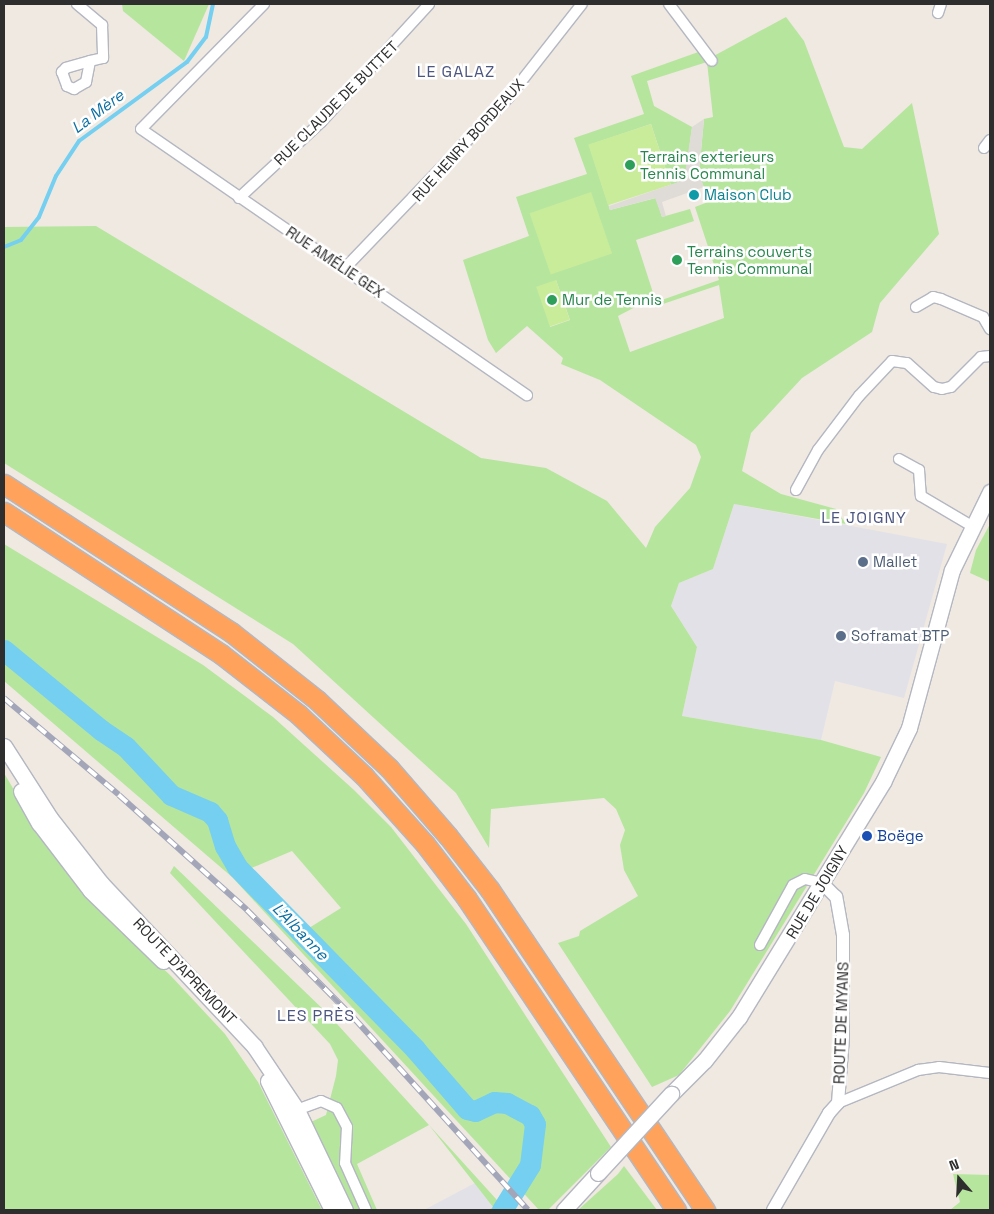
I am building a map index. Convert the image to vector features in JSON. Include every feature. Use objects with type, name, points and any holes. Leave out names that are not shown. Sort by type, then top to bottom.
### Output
[{"type":"highway","points":[[4,484],[231,632],[317,700],[389,768],[448,836],[490,890],[704,1210]]},
{"type":"highway","points":[[4,512],[228,659],[298,714],[364,776],[425,844],[467,899],[676,1210]]},
{"type":"main road","name":"RUE DE JOIGNY","points":[[564,1210],[705,1060],[739,1017],[883,782],[909,728],[952,570],[990,492]]},
{"type":"main road","name":"ROUTE D'APREMONT","points":[[4,746],[70,844],[101,883],[236,1024],[292,1112],[345,1210]]},
{"type":"main road","name":"ROUTE D'APREMONT","points":[[4,762],[40,823],[90,890],[229,1028],[292,1112],[332,1210]]},
{"type":"street","points":[[77,4],[102,25],[103,58],[90,61]]},
{"type":"street","name":"RUE AMÉLIE GEX","points":[[264,4],[141,129],[239,198],[345,268],[527,396]]},
{"type":"street","name":"RUE CLAUDE DE BUTTET","points":[[239,198],[321,122],[429,4]]},
{"type":"street","name":"RUE HENRY BORDEAUX","points":[[345,268],[509,97],[582,4]]},
{"type":"street","points":[[669,4],[712,61]]},
{"type":"street","points":[[916,306],[933,297],[941,299],[983,317],[990,329]]},
{"type":"street","points":[[796,490],[818,450],[860,396],[892,361],[907,363],[934,387],[942,389],[951,387],[981,357],[990,353]]},
{"type":"street","points":[[899,459],[919,470],[921,496],[972,526]]},
{"type":"street","points":[[760,945],[793,885],[806,879],[822,883]]},
{"type":"street","name":"ROUTE DE MYANS","points":[[773,1210],[776,1200],[794,1179],[829,1113],[838,1103],[843,1036],[843,935],[836,897],[822,883]]},
{"type":"street","points":[[838,1103],[918,1070],[939,1067],[990,1073]]},
{"type":"street","points":[[292,1112],[322,1100],[337,1108],[347,1127],[345,1163],[366,1210]]},
{"type":"shaded area","points":[[704,119],[699,173],[704,187],[662,202],[666,216],[662,217],[655,198],[610,210],[609,206],[684,180],[692,127]]},
{"type":"shaded area","points":[[734,504],[947,544],[904,698],[835,681],[821,740],[682,716],[697,647],[671,606],[679,583],[713,569]]},
{"type":"shaded area","points":[[475,1183],[494,1207],[489,1210],[424,1210]]},
{"type":"green space","points":[[122,4],[209,4],[184,61],[123,11]]},
{"type":"green space","points":[[786,17],[804,41],[844,147],[862,149],[912,103],[939,234],[880,303],[872,332],[802,378],[751,433],[742,471],[781,494],[836,509],[846,524],[734,504],[713,569],[679,583],[671,606],[697,647],[682,716],[821,740],[881,757],[864,793],[730,1011],[679,1075],[652,1087],[558,943],[579,936],[580,931],[638,896],[624,870],[620,845],[625,830],[616,809],[604,798],[491,809],[489,848],[456,793],[293,644],[4,463],[4,227],[96,226],[481,458],[546,468],[607,501],[646,548],[655,527],[690,488],[701,457],[696,445],[600,380],[561,364],[563,358],[527,326],[496,353],[488,340],[463,260],[529,236],[516,197],[587,174],[574,138],[644,114],[631,76],[704,50],[710,58]],"holes":[[[707,62],[713,117],[704,119],[699,173],[708,202],[695,207],[719,280],[656,302],[636,240],[694,221],[690,209],[662,217],[656,198],[610,210],[589,145],[651,124],[671,185],[685,180],[692,127],[654,106],[647,81]],[[556,280],[570,320],[550,327]],[[719,285],[724,318],[630,352],[618,316],[641,304],[657,306]]]},
{"type":"green space","name":"Terrains exterieurs Tennis Communal","points":[[651,124],[671,185],[608,205],[588,144]]},
{"type":"green space","points":[[591,192],[612,253],[551,275],[530,213]]},
{"type":"green space","name":"Mur de Tennis","points":[[556,280],[570,320],[550,327],[536,287]]},
{"type":"green space","points":[[990,524],[990,582],[970,573],[976,550]]},
{"type":"green space","points":[[4,544],[203,665],[273,717],[354,790],[391,827],[466,924],[611,1147],[548,1210],[539,1210],[232,877],[4,681]],"holes":[[[292,851],[341,908],[309,928],[249,869]]]},
{"type":"green space","points":[[4,773],[41,836],[94,904],[171,976],[225,1034],[258,1082],[322,1210],[4,1210]]},
{"type":"green space","points":[[174,866],[327,1013],[429,1125],[357,1164],[377,1210],[372,1210],[352,1166],[361,1210],[352,1210],[311,1122],[326,1115],[336,1076],[338,1060],[330,1044],[170,873]]},
{"type":"green space","points":[[429,1125],[506,1210],[489,1210],[493,1207]]},
{"type":"green space","points":[[624,1166],[657,1210],[578,1210],[618,1174]]},
{"type":"green space","points":[[953,1174],[990,1175],[990,1210],[950,1210],[960,1202]]},
{"type":"waterway","name":"La Mère","points":[[4,247],[21,240],[39,217],[56,176],[79,141],[187,62],[206,37],[213,4]]},
{"type":"waterway","name":"L'Albanne","points":[[4,650],[101,730],[126,747],[171,795],[210,812],[217,820],[225,846],[237,867],[415,1049],[467,1109],[475,1111],[494,1102],[507,1103],[530,1115],[535,1124],[530,1165],[502,1210]]},
{"type":"railway","points":[[4,698],[119,795],[247,910],[354,1018],[528,1210]]},
{"type":"place","name":"Terrains exterieurs Tennis Communal","points":[[630,165]]},
{"type":"place","name":"Maison Club","points":[[694,195]]},
{"type":"place","name":"Terrains couverts Tennis Communal","points":[[677,260]]},
{"type":"place","name":"Mur de Tennis","points":[[552,300]]},
{"type":"place","name":"Mallet","points":[[863,562]]},
{"type":"place","name":"Soframat BTP","points":[[841,636]]},
{"type":"place","name":"Boëge","points":[[867,836]]},
{"type":"district","name":"LE GALAZ","points":[[456,72]]},
{"type":"district","name":"LE JOIGNY","points":[[864,518]]},
{"type":"district","name":"LES PRÈS","points":[[316,1016]]}]
